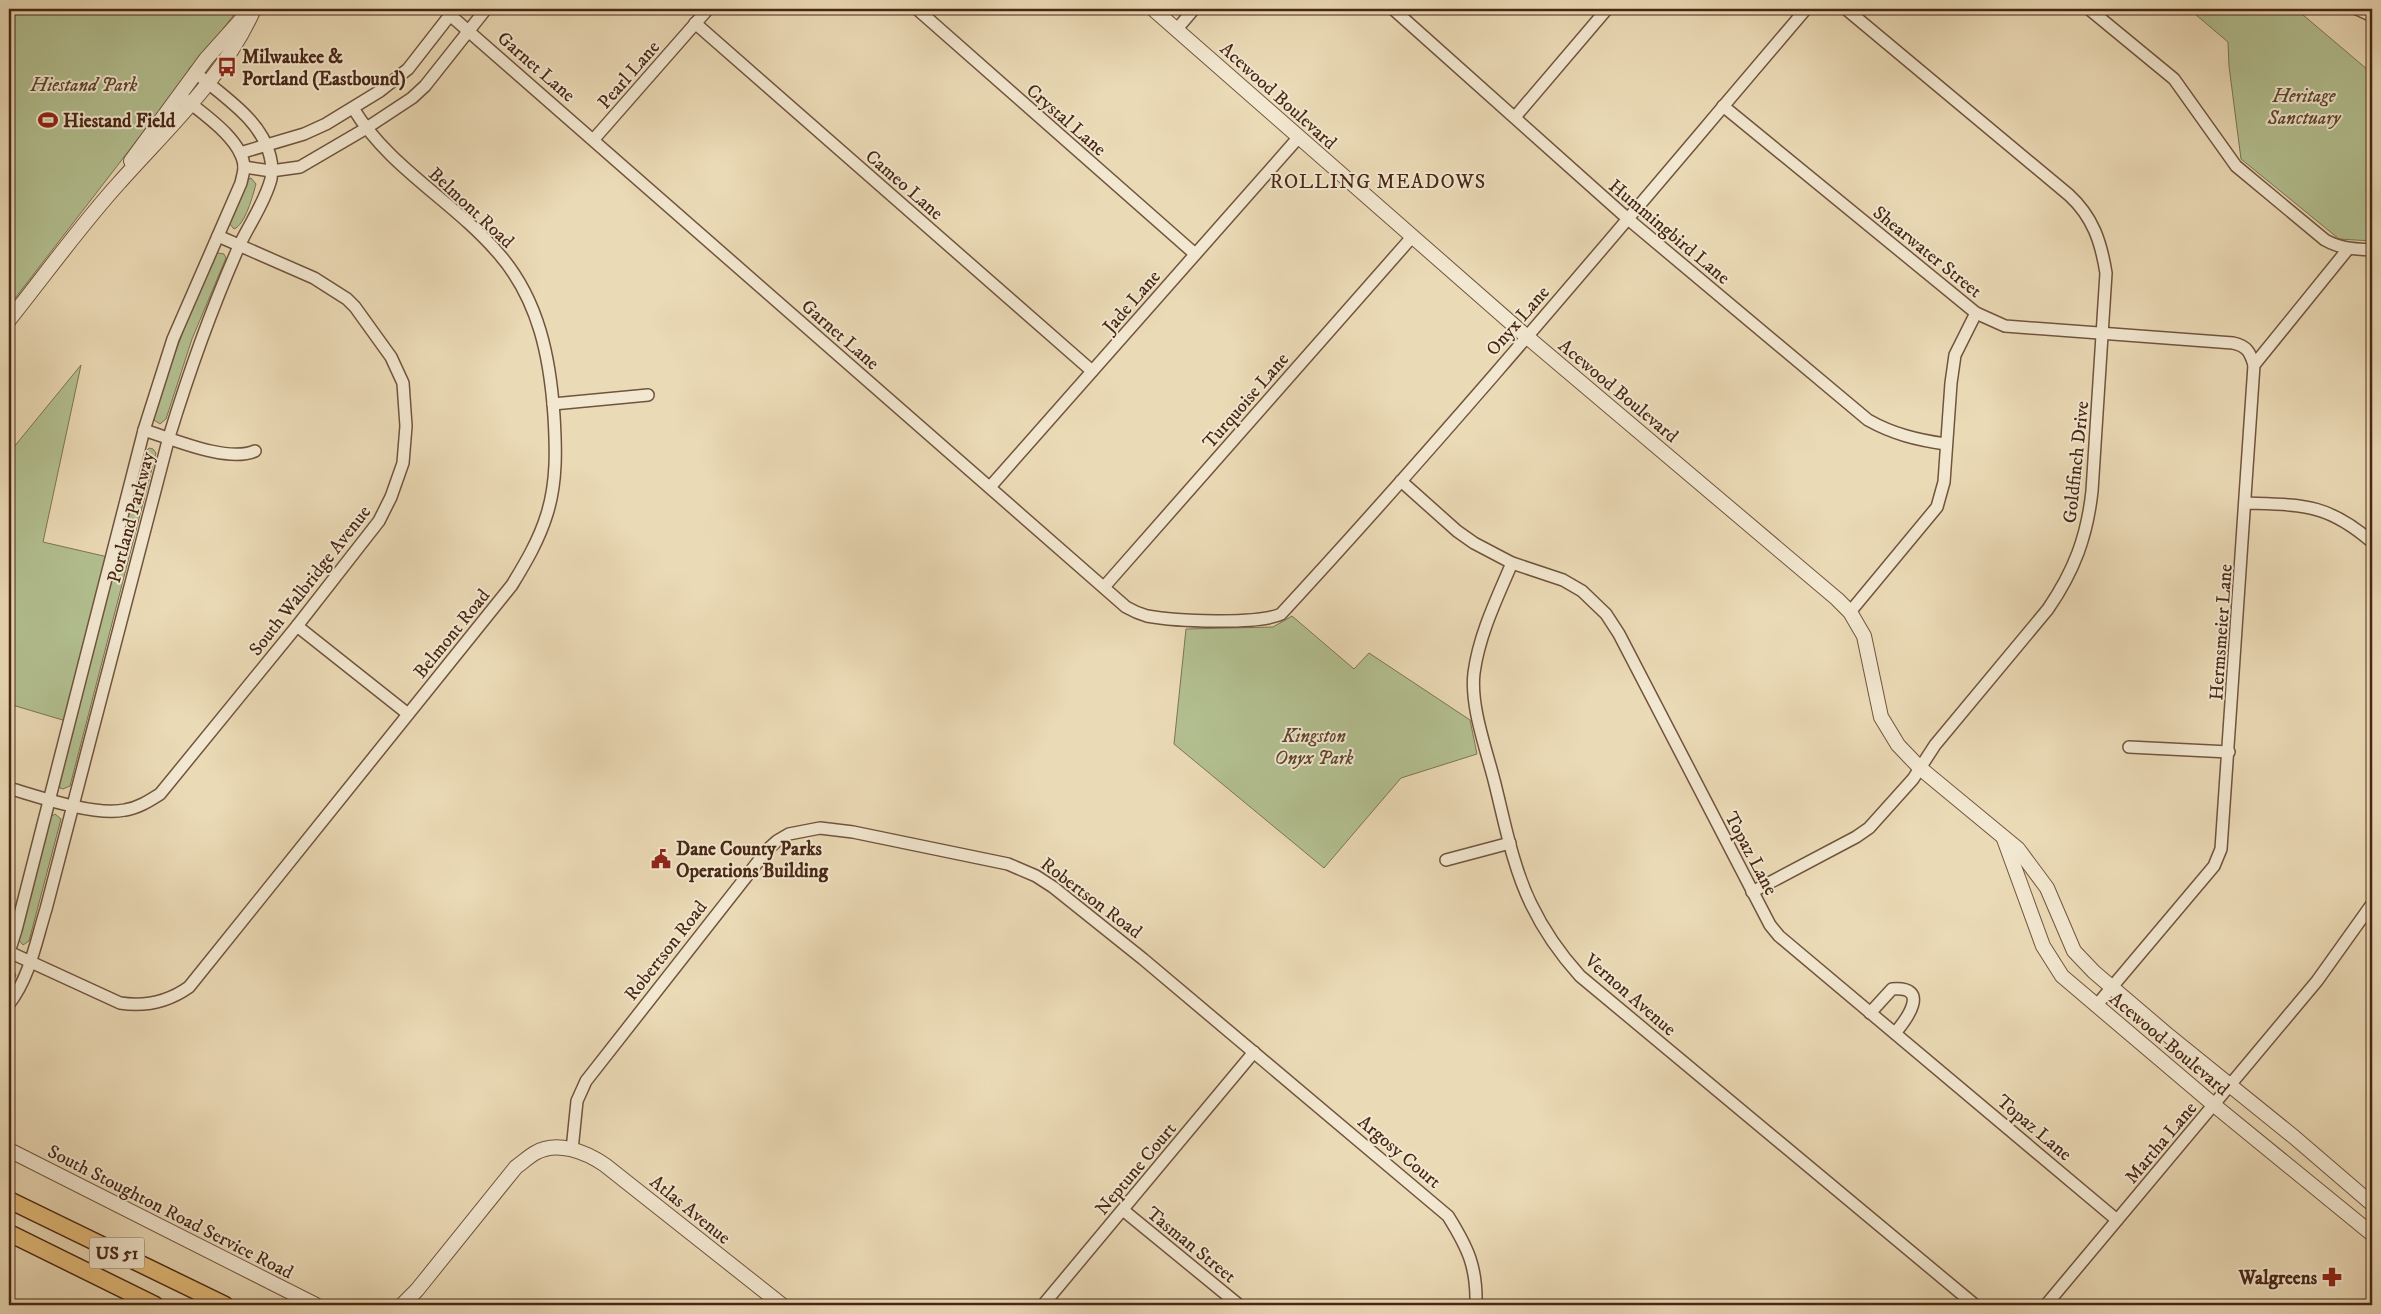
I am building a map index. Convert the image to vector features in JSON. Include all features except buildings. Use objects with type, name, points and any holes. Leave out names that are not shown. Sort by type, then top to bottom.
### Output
[{"type":"main road","name":"US 51","points":[[9,1200],[225,1305]]},
{"type":"main road","name":"US 51","points":[[9,1233],[154,1305]]},
{"type":"main road","points":[[9,1242],[124,1291]]},
{"type":"street","points":[[118,183],[130,162],[195,72],[224,36],[252,9]]},
{"type":"street","points":[[9,320],[118,183],[150,152],[191,104],[245,28],[252,9]]},
{"type":"street","points":[[179,94],[221,128],[240,153],[244,167],[271,171],[300,167],[365,129],[412,98],[425,86],[486,9]]},
{"type":"street","name":"Pearl Lane","points":[[594,139],[708,9]]},
{"type":"street","name":"Crystal Lane","points":[[917,9],[1195,254]]},
{"type":"street","name":"Acewood Boulevard","points":[[1153,9],[1526,336],[1837,599],[1850,612],[1864,636],[1881,716],[1898,745],[1920,768],[2018,849],[2047,888],[2074,951],[2112,987],[2372,1204]]},
{"type":"street","points":[[1176,29],[1194,9]]},
{"type":"street","points":[[1515,117],[1607,9]]},
{"type":"street","name":"Onyx Lane","points":[[1234,620],[1260,621],[1281,614],[1401,481],[1628,219],[1806,9]]},
{"type":"street","name":"Goldfinch Drive","points":[[1752,892],[1856,837],[1869,828],[1913,779],[1935,744],[2048,610],[2066,583],[2089,524],[2106,273],[2101,243],[2082,208],[1846,9]]},
{"type":"street","points":[[2089,9],[2174,79],[2236,166],[2325,240],[2348,249],[2372,250]]},
{"type":"street","points":[[2357,9],[2372,16]]},
{"type":"street","name":"Hummingbird Lane","points":[[1399,10],[1628,219],[1868,420],[1886,430],[1916,440],[1946,444]]},
{"type":"street","points":[[240,153],[304,134],[353,108],[396,80],[408,69],[453,12]]},
{"type":"street","name":"Garnet Lane","points":[[453,12],[469,30],[1126,607],[1145,616],[1234,620]]},
{"type":"street","name":"Cameo Lane","points":[[695,23],[1092,371]]},
{"type":"street","name":"Portland Parkway","points":[[9,1004],[19,989],[30,961],[187,376],[240,244],[266,191],[271,171],[271,157],[256,125],[195,72]]},
{"type":"street","name":"Shearwater Street","points":[[1723,106],[1976,313],[2005,326],[2234,343],[2242,345],[2250,351],[2254,365]]},
{"type":"street","name":"Belmont Road","points":[[9,952],[120,1004],[147,1005],[164,1001],[179,994],[197,980],[512,585],[536,545],[548,512],[556,475],[549,362],[539,325],[515,275],[499,254],[478,232],[395,160],[365,129],[353,108]]},
{"type":"street","name":"Jade Lane","points":[[990,487],[1298,138]]},
{"type":"street","name":"Portland Parkway","points":[[9,952],[50,800],[144,430],[173,339],[241,183],[244,167]]},
{"type":"street","name":"South Walbridge Avenue","points":[[9,788],[73,805],[101,810],[124,811],[160,794],[297,626],[379,521],[392,497],[403,463],[406,426],[403,383],[391,357],[348,299],[314,278],[218,236]]},
{"type":"street","name":"Turquoise Lane","points":[[1104,587],[1412,237]]},
{"type":"street","points":[[2254,365],[2348,249]]},
{"type":"street","points":[[1850,612],[1937,507],[1943,491],[1951,383],[1955,355],[1976,313]]},
{"type":"street","name":"Hermsmeier Lane","points":[[2096,1006],[2214,866],[2221,849],[2254,365]]},
{"type":"street","points":[[553,404],[648,395]]},
{"type":"street","points":[[144,430],[234,455],[255,451]]},
{"type":"street","name":"Topaz Lane","points":[[1401,481],[1457,531],[1474,543],[1512,563],[1563,580],[1591,598],[1606,614],[1619,634],[1752,892],[1770,925],[1779,936],[2117,1220]]},
{"type":"street","points":[[2246,503],[2310,506],[2338,516],[2372,542]]},
{"type":"street","name":"Vernon Avenue","points":[[1512,563],[1480,642],[1474,675],[1474,691],[1481,732],[1510,843],[1531,904],[1559,950],[1580,976],[1975,1305]]},
{"type":"street","points":[[297,626],[408,714]]},
{"type":"street","points":[[2129,747],[2229,752]]},
{"type":"street","name":"Robertson Road","points":[[572,1150],[577,1101],[586,1081],[768,849],[776,841],[789,834],[815,828],[853,832],[1008,864],[1036,876],[1053,887],[1129,948],[1254,1052]]},
{"type":"street","name":"Acewood Boulevard","points":[[2002,836],[2043,946],[2062,976],[2214,1105],[2372,1234]]},
{"type":"street","points":[[1446,860],[1510,843]]},
{"type":"street","name":"Martha Lane","points":[[2046,1305],[2323,974],[2372,904]]},
{"type":"street","points":[[1870,1013],[1892,989],[1901,988],[1908,991],[1913,998],[1914,1007],[1895,1033]]},
{"type":"street","name":"Neptune Court","points":[[1043,1305],[1254,1052]]},
{"type":"street","name":"Argosy Court","points":[[1254,1052],[1448,1216],[1467,1246],[1474,1269],[1476,1305]]},
{"type":"street","points":[[402,1305],[417,1290],[516,1167],[536,1152],[556,1147],[572,1150]]},
{"type":"street","name":"South Stoughton Road Service Road","points":[[9,1150],[316,1305]]},
{"type":"street","name":"Atlas Avenue","points":[[572,1150],[591,1156],[605,1165],[782,1305]]},
{"type":"street","name":"Tasman Street","points":[[1123,1210],[1239,1305]]},
{"type":"green space","name":"Hiestand Park","points":[[9,9],[233,9],[236,12],[9,306]]},
{"type":"green space","name":"Heritage Sanctuary","points":[[2189,9],[2296,9],[2368,70],[2372,66],[2372,241],[2339,239],[2241,159],[2229,66],[2228,42]]},
{"type":"green space","points":[[251,178],[256,184],[251,202],[242,222],[234,229],[229,223],[245,181]]},
{"type":"green space","points":[[218,253],[224,254],[226,258],[192,339],[166,419],[160,424],[154,420],[154,416],[167,375],[214,256]]},
{"type":"green space","points":[[81,365],[43,542],[108,557],[66,721],[9,704],[9,453]]},
{"type":"green space","points":[[149,448],[153,449],[156,453],[70,786],[63,789],[60,788],[59,783],[145,452]]},
{"type":"green space","name":"Kingston Onyx Park","points":[[1292,616],[1354,669],[1369,653],[1470,720],[1477,754],[1401,778],[1324,868],[1174,744],[1186,629],[1273,627]]},
{"type":"green space","points":[[55,814],[61,819],[29,941],[23,945],[18,939],[49,818]]},
{"type":"green space","points":[[10,969],[16,975],[9,990]]},
{"type":"place","name":"Milwaukee & Portland (Eastbound)","points":[[227,67]]},
{"type":"place","name":"Hiestand Field","points":[[48,120]]},
{"type":"place","name":"Dane County Parks Operations Building","points":[[661,859]]},
{"type":"place","name":"Walgreens","points":[[2332,1277]]},
{"type":"district","name":"ROLLING MEADOWS","points":[[1378,181]]}]
